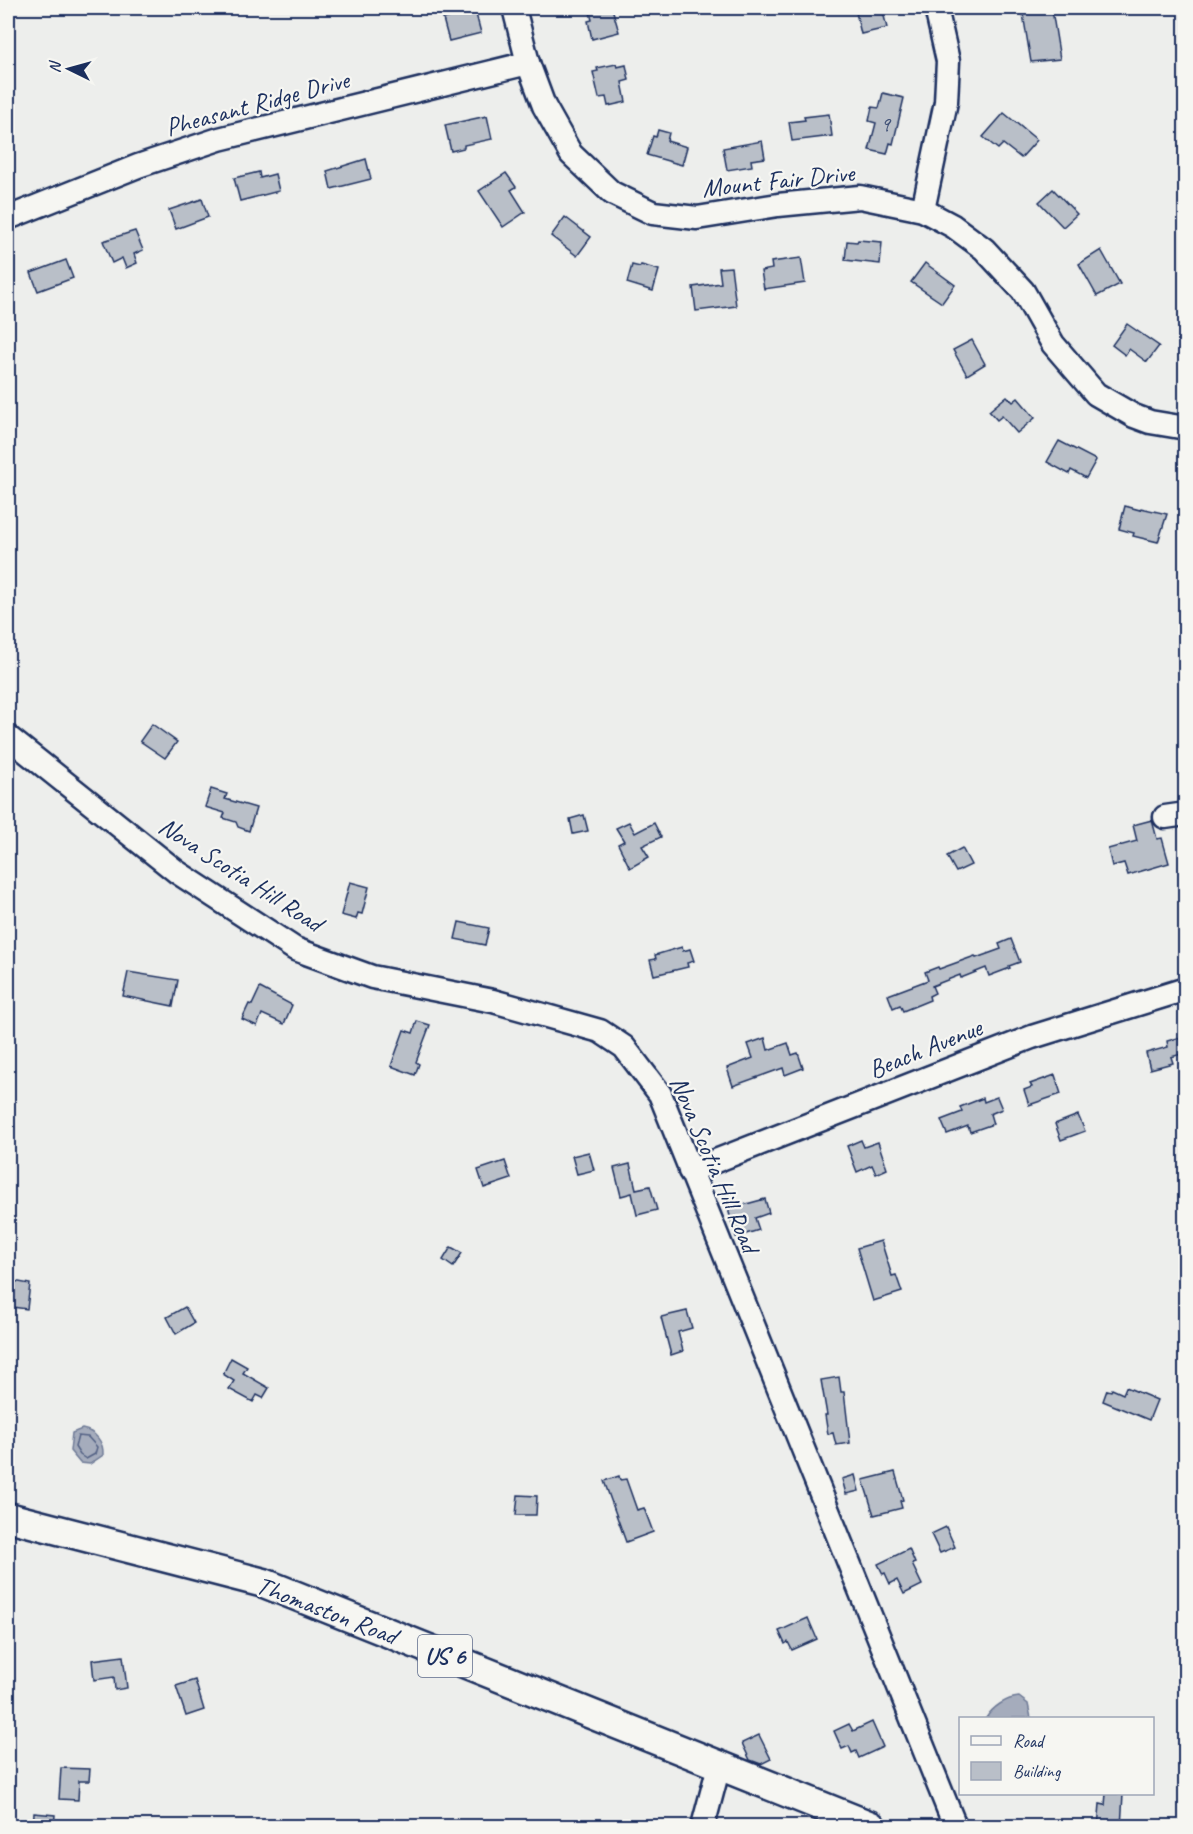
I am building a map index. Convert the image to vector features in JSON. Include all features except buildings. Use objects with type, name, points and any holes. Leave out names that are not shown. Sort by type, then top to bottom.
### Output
[{"type":"main road","name":"Thomaston Road","points":[[8,1517],[264,1583],[872,1827]]},
{"type":"street","name":"Mount Fair Drive","points":[[514,8],[528,63],[544,106],[571,154],[612,193],[653,213],[697,218],[778,205],[860,197],[923,210],[953,226],[984,249],[1023,291],[1053,344],[1095,394],[1134,416],[1150,422],[1185,428]]},
{"type":"street","points":[[923,210],[946,102],[948,61],[936,8]]},
{"type":"street","name":"Pheasant Ridge Drive","points":[[8,218],[138,166],[219,139],[528,63]]},
{"type":"street","name":"Nova Scotia Hill Road","points":[[8,737],[177,872],[295,949],[372,977],[493,1001],[600,1030],[624,1047],[660,1094],[955,1827]]},
{"type":"street","name":"Beach Avenue","points":[[690,1172],[1032,1037],[1185,989]]},
{"type":"street","points":[[703,1827],[719,1766]]},
{"type":"water","points":[[82,1429],[95,1435],[102,1446],[103,1455],[90,1464],[80,1463],[70,1451],[72,1433]]},
{"type":"water","points":[[1019,1697],[1028,1704],[1031,1717],[987,1717],[992,1710],[1009,1699]]}]
